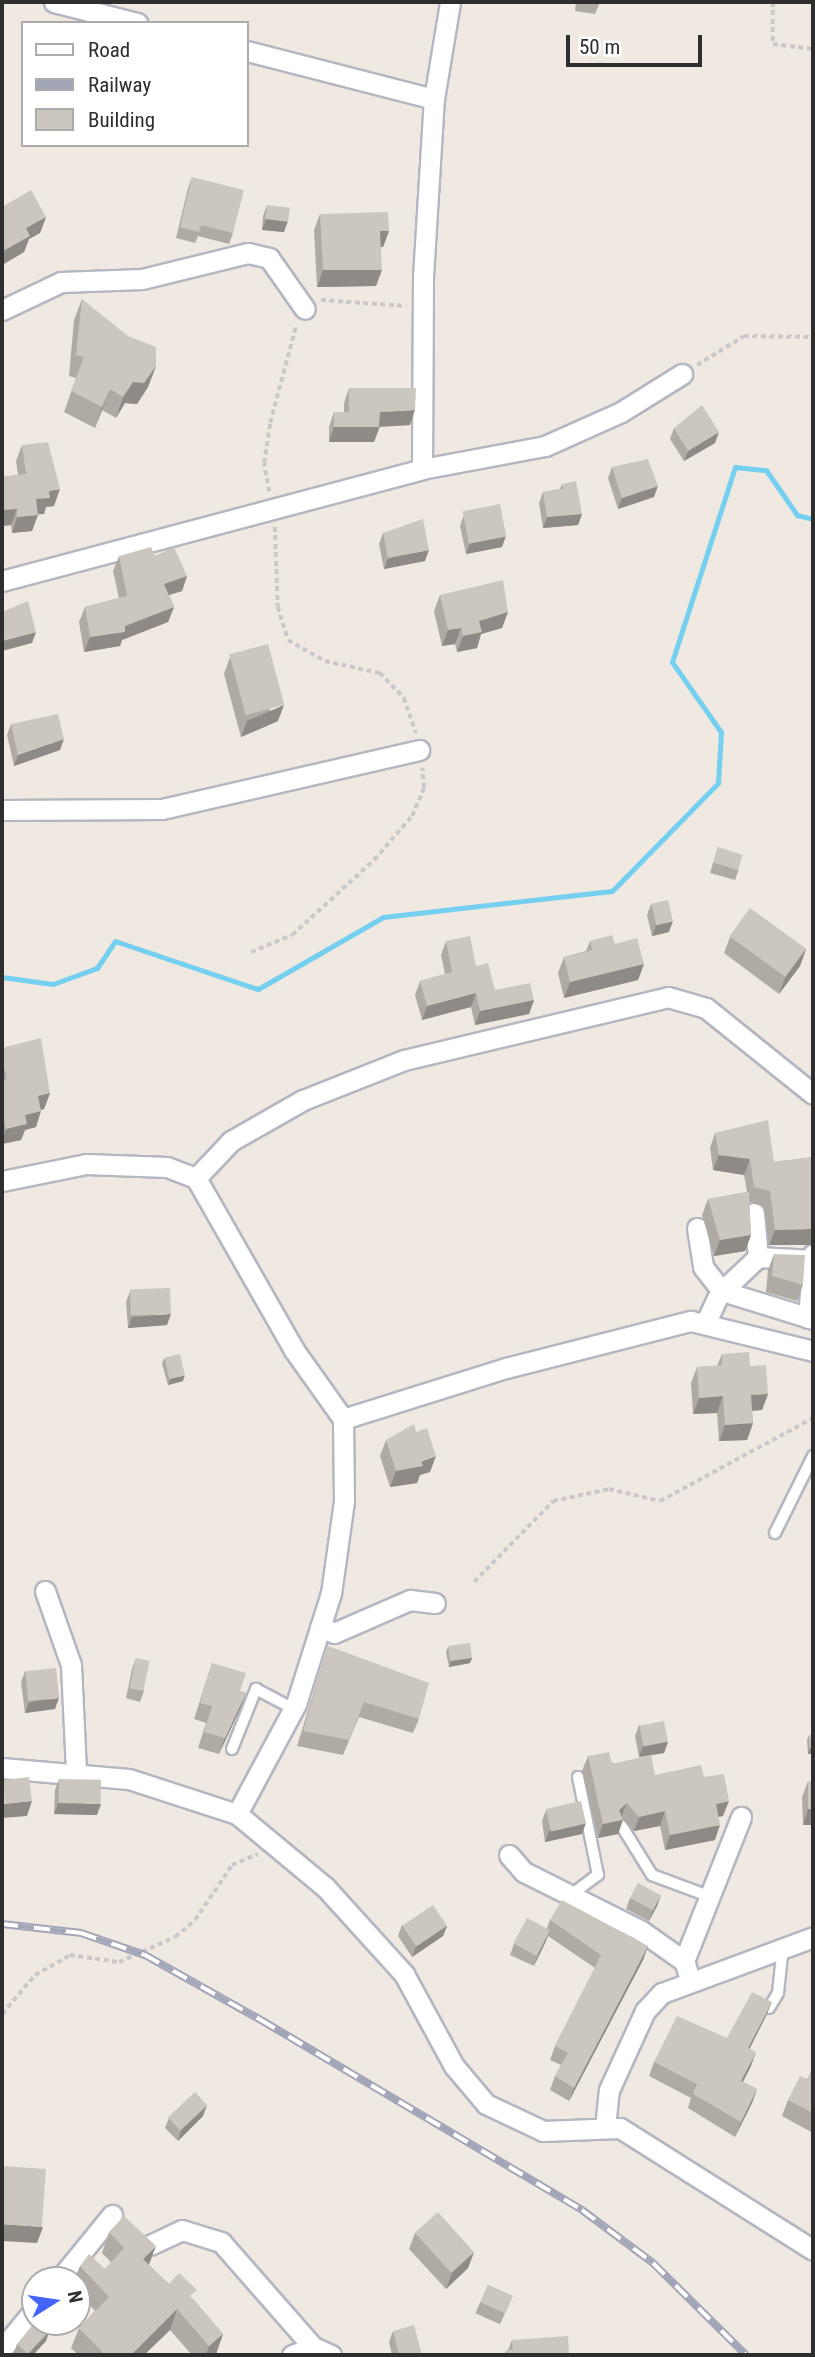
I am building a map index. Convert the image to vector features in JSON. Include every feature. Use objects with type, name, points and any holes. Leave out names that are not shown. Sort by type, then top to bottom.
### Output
[{"type":"street","points":[[54,2],[129,21]]},
{"type":"street","points":[[422,469],[423,305],[434,99],[450,2]]},
{"type":"street","points":[[248,51],[434,99]]},
{"type":"street","points":[[2,310],[61,282],[142,279],[248,253],[270,258],[305,309]]},
{"type":"street","points":[[2,581],[422,469],[545,446],[621,412],[682,374]]},
{"type":"street","points":[[2,810],[162,809],[419,750]]},
{"type":"street","points":[[196,1178],[231,1141],[290,1107],[404,1060],[668,997],[706,1008],[813,1094]]},
{"type":"street","points":[[2,1181],[86,1164],[167,1167],[196,1178],[293,1350],[343,1419],[344,1501],[320,1627],[293,1709],[237,1814]]},
{"type":"street","points":[[754,1213],[758,1257]]},
{"type":"street","points":[[697,1227],[703,1267],[722,1291],[811,1319],[813,1254]]},
{"type":"street","points":[[705,1324],[722,1291],[758,1257],[813,1261]]},
{"type":"street","points":[[343,1419],[531,1361],[691,1321],[813,1351]]},
{"type":"street","points":[[46,1591],[71,1665],[76,1773]]},
{"type":"street","points":[[320,1627],[334,1633],[410,1600],[435,1603]]},
{"type":"street","points":[[2,1768],[76,1773],[139,1782],[237,1814],[325,1887],[404,1974],[454,2066],[486,2104],[543,2131],[605,2127],[636,2136],[813,2250]]},
{"type":"street","points":[[605,2127],[609,2090],[645,2011],[687,1970],[741,1817]]},
{"type":"street","points":[[509,1855],[524,1872],[571,1896],[687,1970],[802,1943]]},
{"type":"street","points":[[70,2266],[112,2215]]},
{"type":"street","points":[[150,2245],[182,2230],[221,2242],[322,2351]]},
{"type":"street","points":[[2,2349],[21,2326]]},
{"type":"street","points":[[292,2355],[322,2351]]},
{"type":"lane","points":[[775,1533],[813,1455]]},
{"type":"lane","points":[[232,1749],[256,1689],[293,1709]]},
{"type":"lane","points":[[571,1896],[598,1875],[578,1777]]},
{"type":"lane","points":[[621,1825],[652,1875],[711,1897]]},
{"type":"lane","points":[[769,2008],[802,1943]]},
{"type":"path","points":[[773,2],[773,44],[813,49]]},
{"type":"path","points":[[251,953],[292,935],[335,899],[412,816],[424,788],[419,750],[404,698],[380,673],[325,661],[288,640],[278,607],[280,565],[264,463],[270,423],[298,313],[323,298],[423,305]]},
{"type":"path","points":[[682,374],[744,336],[813,337]]},
{"type":"path","points":[[474,1582],[553,1501],[609,1489],[660,1501],[813,1418]]},
{"type":"path","points":[[2,2014],[35,1975],[70,1955],[119,1962],[175,1937],[195,1920],[232,1865],[258,1860],[261,1834]]},
{"type":"building","points":[[192,177],[244,190],[233,233],[201,225],[199,232],[180,227]]},
{"type":"building","points":[[31,190],[46,217],[26,228],[30,236],[5,250],[2,244],[2,207]]},
{"type":"building","points":[[267,205],[290,208],[288,222],[265,219]]},
{"type":"building","points":[[388,212],[389,231],[380,231],[382,270],[323,270],[320,214]]},
{"type":"building","points":[[82,299],[128,336],[156,347],[156,366],[144,383],[133,382],[123,397],[110,389],[102,407],[71,391],[84,357],[76,355]]},
{"type":"building","points":[[349,388],[416,388],[415,410],[380,412],[379,427],[334,427],[334,412],[349,412]]},
{"type":"building","points":[[702,405],[719,432],[688,451],[674,428]]},
{"type":"building","points":[[48,442],[60,489],[49,491],[50,498],[36,499],[38,515],[17,517],[17,509],[2,510],[2,477],[26,474],[22,445]]},
{"type":"building","points":[[648,459],[658,486],[622,498],[612,467]]},
{"type":"building","points":[[576,481],[582,514],[547,517],[543,492],[563,489],[562,484]]},
{"type":"building","points":[[500,504],[506,536],[469,544],[463,511]]},
{"type":"building","points":[[423,519],[429,550],[388,558],[383,533]]},
{"type":"building","points":[[151,547],[155,556],[174,547],[187,576],[164,584],[174,607],[125,626],[125,632],[90,637],[85,607],[127,596],[119,556]]},
{"type":"building","points":[[503,580],[508,612],[479,621],[482,632],[463,636],[461,628],[448,630],[440,595]]},
{"type":"building","points":[[28,601],[36,632],[2,641],[2,612]]},
{"type":"building","points":[[268,644],[284,705],[246,715],[229,654]]},
{"type":"building","points":[[58,714],[64,739],[18,755],[11,724]]},
{"type":"building","points":[[718,847],[743,855],[738,870],[713,862]]},
{"type":"building","points":[[668,900],[673,921],[656,925],[651,904]]},
{"type":"building","points":[[750,908],[806,949],[785,977],[729,936]]},
{"type":"building","points":[[612,935],[615,944],[637,938],[644,964],[570,982],[564,957],[592,950],[590,941]]},
{"type":"building","points":[[470,936],[476,966],[488,963],[495,990],[530,983],[534,1000],[480,1011],[476,993],[427,1006],[420,981],[452,972],[446,941]]},
{"type":"building","points":[[41,1038],[50,1093],[38,1096],[41,1111],[25,1115],[27,1124],[6,1129],[2,1120],[2,1080],[7,1079],[2,1048]]},
{"type":"building","points":[[768,1120],[774,1162],[813,1157],[813,1229],[775,1230],[770,1191],[754,1187],[750,1159],[719,1155],[715,1133]]},
{"type":"building","points":[[749,1192],[751,1235],[720,1240],[708,1199]]},
{"type":"building","points":[[774,1254],[805,1255],[803,1285],[772,1276]]},
{"type":"building","points":[[170,1288],[171,1314],[131,1315],[130,1289]]},
{"type":"building","points":[[749,1352],[750,1366],[766,1365],[768,1394],[751,1395],[753,1423],[725,1425],[723,1396],[699,1398],[697,1367],[722,1365],[722,1354]]},
{"type":"building","points":[[180,1354],[185,1375],[169,1379],[164,1358]]},
{"type":"building","points":[[414,1424],[416,1432],[427,1428],[436,1456],[421,1461],[423,1466],[396,1471],[386,1440]]},
{"type":"building","points":[[470,1643],[472,1658],[450,1661],[448,1646]]},
{"type":"building","points":[[328,1646],[429,1683],[419,1719],[364,1702],[349,1740],[303,1731]]},
{"type":"building","points":[[136,1658],[150,1661],[143,1691],[130,1688]]},
{"type":"building","points":[[212,1663],[246,1673],[240,1691],[246,1693],[225,1738],[204,1732],[212,1706],[200,1703]]},
{"type":"building","points":[[56,1668],[59,1698],[28,1701],[25,1671]]},
{"type":"building","points":[[664,1721],[668,1742],[643,1746],[639,1726]]},
{"type":"building","points":[[809,1735],[813,1735],[813,1748],[810,1748]]},
{"type":"building","points":[[609,1752],[612,1764],[651,1755],[655,1775],[701,1765],[704,1777],[724,1774],[729,1801],[716,1804],[720,1825],[670,1835],[665,1811],[639,1817],[627,1803],[619,1810],[623,1820],[603,1824],[588,1756]]},
{"type":"building","points":[[29,1777],[32,1801],[5,1804],[2,1780]]},
{"type":"building","points":[[59,1779],[101,1780],[101,1804],[59,1803]]},
{"type":"building","points":[[808,1781],[813,1781],[813,1809],[808,1809]]},
{"type":"building","points":[[581,1801],[586,1823],[551,1832],[546,1809]]},
{"type":"building","points":[[638,1883],[661,1895],[653,1910],[630,1898]]},
{"type":"building","points":[[562,1900],[648,1946],[574,2088],[555,2076],[568,2053],[555,2046],[601,1955],[550,1920]]},
{"type":"building","points":[[433,1905],[447,1926],[416,1946],[402,1926]]},
{"type":"building","points":[[527,1918],[550,1930],[536,1956],[513,1944]]},
{"type":"building","points":[[752,1992],[772,2002],[748,2048],[756,2052],[741,2081],[757,2089],[741,2122],[693,2094],[697,2084],[654,2062],[677,2016],[727,2038]]},
{"type":"building","points":[[813,2068],[813,2113],[788,2100],[800,2076],[807,2079]]},
{"type":"building","points":[[195,2092],[207,2105],[180,2130],[168,2117]]},
{"type":"building","points":[[2,2166],[46,2169],[42,2227],[2,2224]]},
{"type":"building","points":[[438,2212],[474,2252],[451,2273],[415,2233]]},
{"type":"building","points":[[124,2216],[156,2246],[143,2259],[169,2284],[179,2273],[197,2290],[190,2296],[223,2334],[209,2346],[177,2309],[131,2355],[105,2355],[87,2336],[91,2336],[91,2316],[109,2297],[91,2278],[91,2266],[80,2266],[89,2254],[105,2269],[124,2248],[109,2232]]},
{"type":"building","points":[[488,2285],[513,2296],[505,2313],[480,2302]]},
{"type":"building","points":[[414,2325],[422,2355],[399,2355],[393,2331]]},
{"type":"building","points":[[24,2336],[44,2336],[28,2354],[17,2344]]},
{"type":"building","points":[[568,2336],[569,2355],[506,2355],[506,2351],[513,2349],[512,2340]]},
{"type":"waterway","points":[[2,977],[53,984],[97,968],[115,941],[258,989],[383,917],[612,891],[718,783],[721,732],[672,662],[735,467],[766,470],[797,515],[813,519]]},
{"type":"railway","points":[[2,1924],[81,1933],[145,1955],[261,2020],[582,2210],[653,2263],[746,2355]]}]
